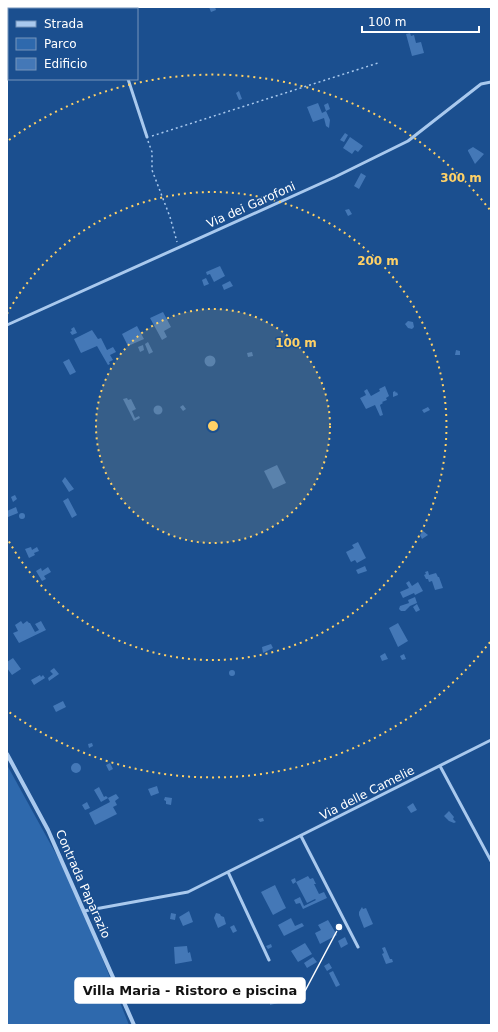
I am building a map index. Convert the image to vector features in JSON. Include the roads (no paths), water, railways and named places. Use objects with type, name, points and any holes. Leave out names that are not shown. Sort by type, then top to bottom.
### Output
[{"type":"street","name":"Contrada Paparazio","points":[[7,754],[48,830],[134,1025]]},
{"type":"lane","points":[[128,80],[147,136]]},
{"type":"lane","name":"Via dei Garofoni","points":[[7,325],[335,177],[408,142],[482,84],[491,82]]},
{"type":"lane","name":"Via delle Camelie","points":[[84,911],[188,892],[491,740]]},
{"type":"lane","points":[[440,766],[491,861]]},
{"type":"lane","points":[[301,836],[358,947]]},
{"type":"lane","points":[[228,872],[269,960]]},
{"type":"place","name":"Villa Maria - Ristoro e piscina","points":[[339,927]]}]
